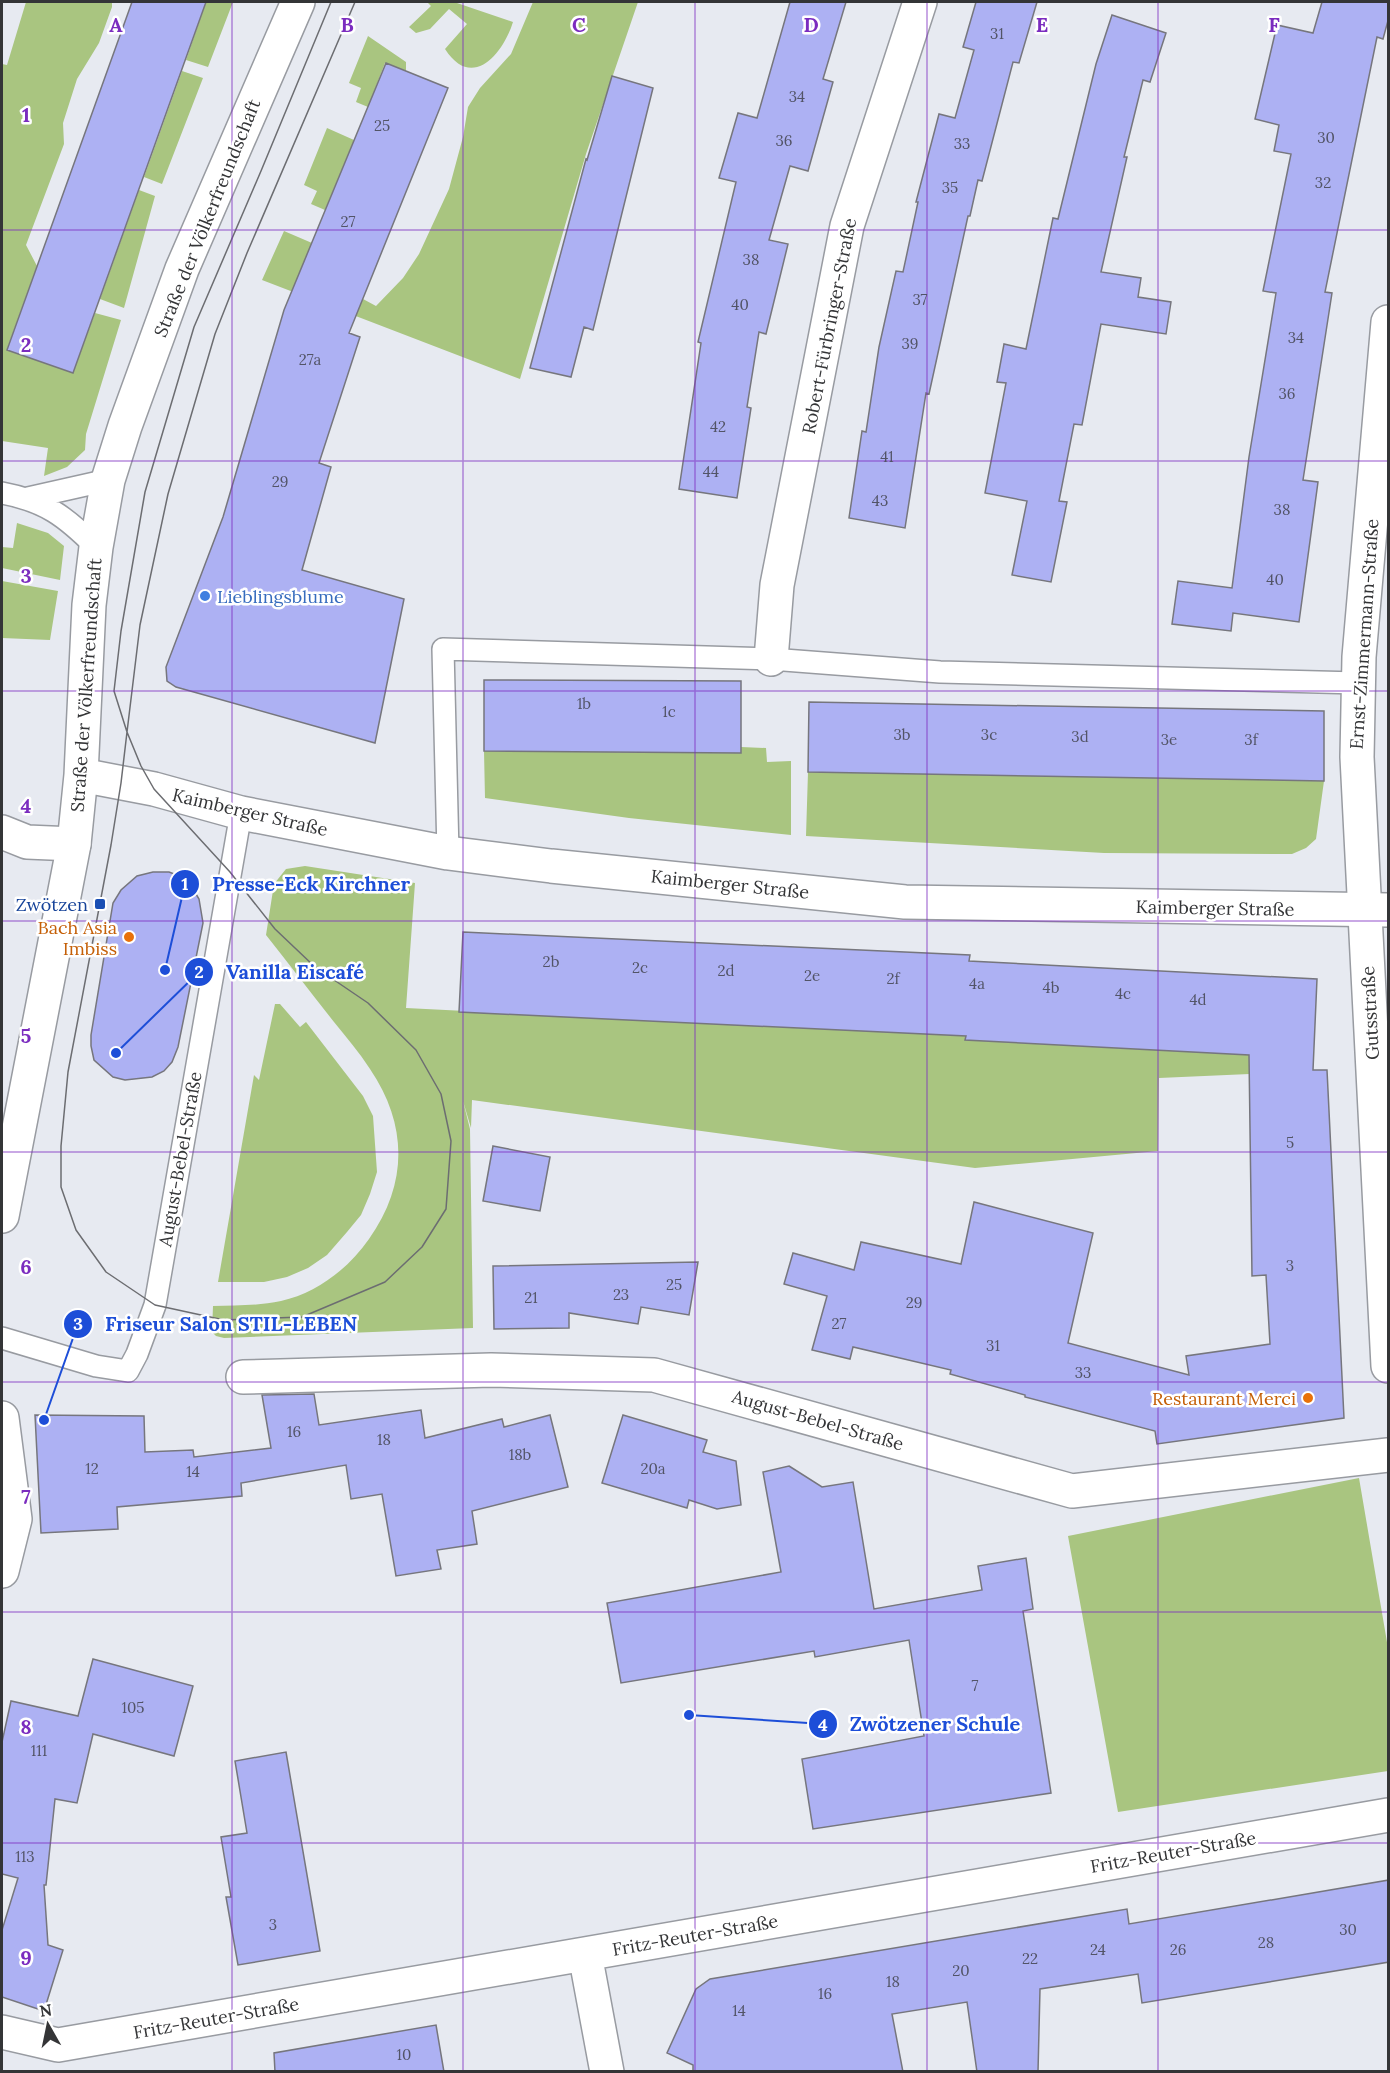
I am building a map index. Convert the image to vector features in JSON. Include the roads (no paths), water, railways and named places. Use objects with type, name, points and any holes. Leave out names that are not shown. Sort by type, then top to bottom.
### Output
[{"type":"street","name":"Straße der Völkerfreundschaft","points":[[2,1216],[74,844],[81,775],[89,605],[108,480],[125,426],[182,269],[298,2]]},
{"type":"street","name":"Robert-Fürbringer-Straße","points":[[771,659],[777,585],[847,226],[920,2]]},
{"type":"street","name":"Ernst-Zimmermann-Straße","points":[[1376,910],[1357,757],[1358,683],[1389,322]]},
{"type":"street","name":"Kaimberger Straße","points":[[81,775],[154,789],[241,813],[448,853],[551,866],[905,902],[1376,910]]},
{"type":"street","points":[[2,832],[27,842],[74,844]]},
{"type":"street","name":"Gutsstraße","points":[[1376,910],[1389,1366]]},
{"type":"street","name":"August-Bebel-Straße","points":[[243,1377],[490,1370],[654,1374],[1072,1491],[1389,1455]]},
{"type":"street","points":[[2,1418],[15,1519],[2,1571]]},
{"type":"street","name":"Fritz-Reuter-Straße","points":[[2,2032],[58,2045],[1389,1815]]},
{"type":"street","points":[[585,1954],[607,2072]]},
{"type":"lane","points":[[28,498],[108,480]]},
{"type":"lane","points":[[2,493],[28,498],[69,521],[96,547]]},
{"type":"lane","points":[[448,853],[443,649],[771,659],[940,672],[1358,683]]},
{"type":"lane","name":"August-Bebel-Straße","points":[[2,1338],[96,1366],[128,1371],[137,1354],[155,1305],[241,813]]},
{"type":"tram line","points":[[331,2],[194,327],[145,492],[121,631],[114,691],[127,732],[141,766],[154,789],[230,872],[275,929],[315,967],[368,1003],[416,1050],[441,1094],[451,1141],[446,1209],[422,1247],[385,1282],[302,1317],[224,1320],[155,1305],[106,1272],[76,1230],[61,1187],[61,1146],[68,1072],[121,783],[127,732],[140,625],[168,494],[215,334],[247,253],[355,2]]},
{"type":"place","name":"Lieblingsblume","points":[[205,596]]},
{"type":"place","name":"Zwötzen","points":[[100,904]]},
{"type":"place","name":"Bach Asia Imbiss","points":[[129,937]]},
{"type":"place","name":"Presse-Eck Kirchner","points":[[165,970]]},
{"type":"place","name":"Vanilla Eiscafé","points":[[116,1053]]},
{"type":"place","name":"Restaurant Merci","points":[[1308,1398]]},
{"type":"place","name":"Friseur Salon STIL-LEBEN","points":[[44,1420]]},
{"type":"place","name":"Zwötzener Schule","points":[[689,1715]]}]
